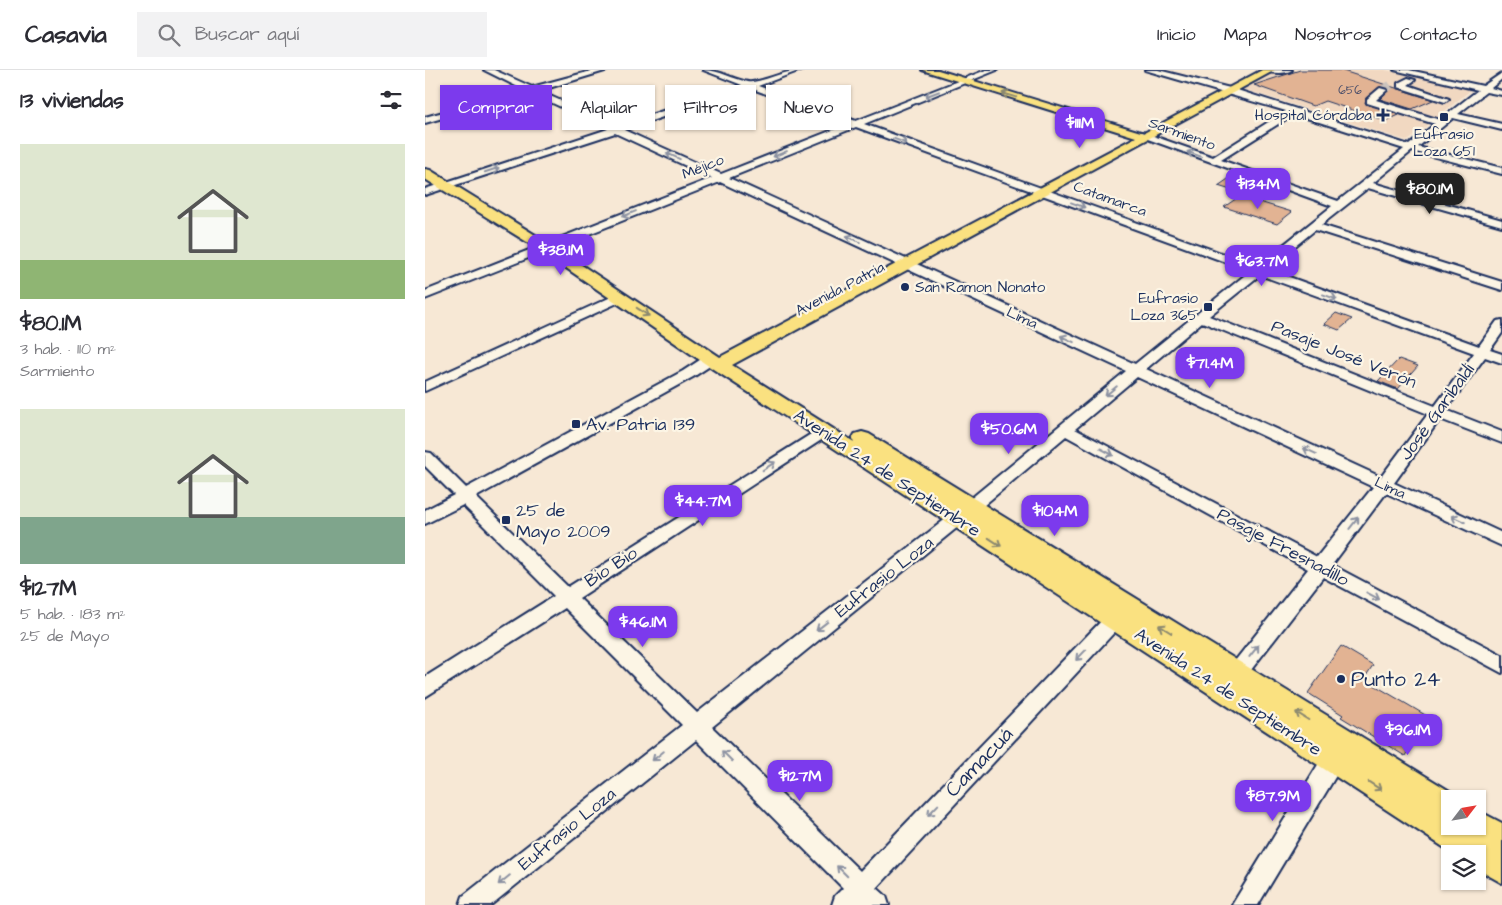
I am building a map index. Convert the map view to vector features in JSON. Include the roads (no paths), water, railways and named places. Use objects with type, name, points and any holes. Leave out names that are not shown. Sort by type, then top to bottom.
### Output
[{"type":"main road","name":"Sarmiento","points":[[927,70],[1143,135]]},
{"type":"main road","name":"Avenida Patria","points":[[1228,90],[1260,70]]},
{"type":"main road","name":"Avenida Patria","points":[[725,360],[901,261],[1269,70]]},
{"type":"main road","name":"Avenida 24 de Septiembre","points":[[425,173],[545,247],[619,297],[725,360],[1339,751],[1502,867]]},
{"type":"main road","name":"Avenida 24 de Septiembre","points":[[725,360],[824,432],[965,513],[1115,619],[1230,682]]},
{"type":"main road","name":"Avenida 24 de Septiembre","points":[[1339,751],[1441,803]]},
{"type":"main road","points":[[1486,831],[1502,841]]},
{"type":"street","name":"Lima","points":[[487,70],[520,85]]},
{"type":"street","points":[[549,85],[604,70]]},
{"type":"street","name":"Catamarca","points":[[707,70],[746,85]]},
{"type":"street","points":[[752,85],[797,70]]},
{"type":"street","name":"Méjico","points":[[425,295],[993,70]]},
{"type":"street","points":[[1149,70],[1228,90],[1410,148],[1502,172]]},
{"type":"street","points":[[1269,70],[1288,70]]},
{"type":"street","points":[[1398,70],[1502,93]]},
{"type":"street","name":"Eufrasio Loza","points":[[472,905],[965,513],[1257,270],[1502,75]]},
{"type":"street","points":[[1428,83],[1387,88],[1370,101],[1441,122]]},
{"type":"street","points":[[1412,85],[1428,94],[1445,99]]},
{"type":"street","points":[[1428,94],[1444,87]]},
{"type":"street","name":"Catamarca","points":[[756,89],[1502,359]]},
{"type":"street","points":[[1420,116],[1460,89]]},
{"type":"street","points":[[1213,161],[1293,111]]},
{"type":"street","points":[[1450,115],[1502,127]]},
{"type":"street","points":[[425,120],[440,116]]},
{"type":"street","points":[[425,192],[613,130]]},
{"type":"street","name":"Lima","points":[[618,130],[1502,540]]},
{"type":"street","name":"Sarmiento","points":[[1143,135],[1339,206]]},
{"type":"street","points":[[1366,184],[1502,222]]},
{"type":"street","points":[[1312,226],[1502,286]]},
{"type":"street","points":[[425,387],[619,297]]},
{"type":"street","name":"Pasaje José Verón","points":[[1200,317],[1502,438]]},
{"type":"street","name":"José Garibaldi","points":[[1230,682],[1384,485],[1439,412],[1480,351],[1502,324]]},
{"type":"street","name":"Avenida Patria","points":[[425,518],[689,374],[725,360]]},
{"type":"street","name":"Pasaje Fresnadillo","points":[[1064,429],[1502,665]]},
{"type":"street","name":"Bio Bio","points":[[425,688],[824,432]]},
{"type":"street","points":[[425,456],[877,905]]},
{"type":"street","name":"Camacuá","points":[[844,905],[1115,619]]},
{"type":"street","points":[[1244,905],[1339,751]]},
{"type":"tunnel","points":[[1383,90],[1391,85]]},
{"type":"place","name":"Hospital Córdoba","points":[[1383,115]]},
{"type":"place","name":"Eufrasio Loza 651","points":[[1444,117]]},
{"type":"place","name":"San Ramon Nonato","points":[[905,287]]},
{"type":"place","name":"Eufrasio Loza 365","points":[[1208,307]]},
{"type":"place","name":"Av. Patria 139","points":[[576,424]]},
{"type":"place","name":"25 de Mayo 2009","points":[[506,520]]},
{"type":"place","name":"Punto 24","points":[[1341,679]]}]
